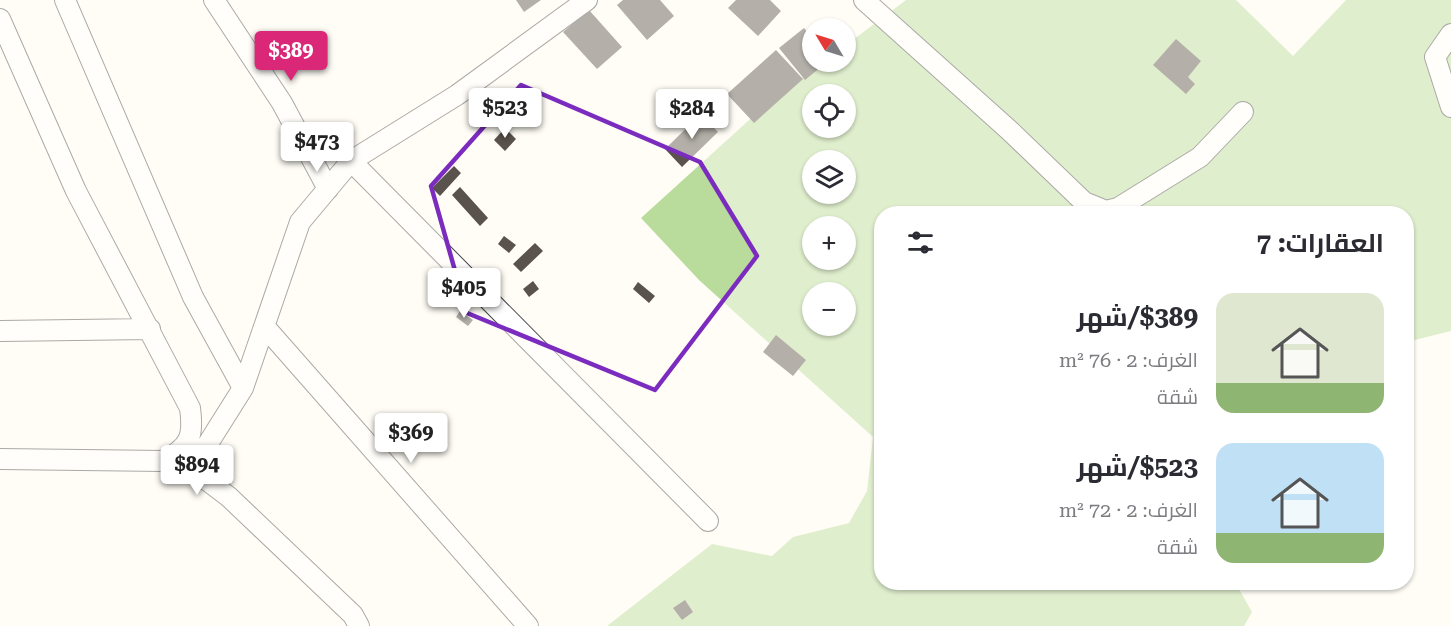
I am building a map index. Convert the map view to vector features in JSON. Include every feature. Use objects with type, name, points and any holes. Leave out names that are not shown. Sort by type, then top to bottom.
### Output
[{"type":"street","points":[[65,0],[193,297],[243,388]]},
{"type":"street","points":[[214,0],[282,103],[328,189]]},
{"type":"street","points":[[192,469],[243,388],[300,222],[351,162],[457,95],[587,0]]},
{"type":"street","points":[[864,0],[1009,130],[1084,202],[1094,206]]},
{"type":"street","points":[[0,19],[76,191],[190,408],[193,430],[182,450],[164,461]]},
{"type":"street","points":[[1451,34],[1435,57],[1451,107]]},
{"type":"street","points":[[1121,206],[1200,157],[1243,112]]},
{"type":"street","points":[[351,162],[708,521]]},
{"type":"street","points":[[265,327],[528,626]]},
{"type":"street","points":[[0,331],[150,329]]},
{"type":"street","points":[[0,459],[164,461],[192,469],[254,521],[353,615],[359,626]]},
{"type":"highlighted area","points":[[521,85],[700,162],[757,256],[655,390],[467,313],[431,186]]},
{"type":"green space","points":[[906,0],[1236,0],[1293,56],[1346,0],[1451,0],[1451,331],[1414,340],[1414,206],[874,206],[874,590],[1240,590],[1252,612],[1244,626],[607,626],[712,544],[772,556],[793,537],[849,523],[867,491],[873,437],[699,280],[641,218],[770,101],[810,72],[856,72],[856,38]]},
{"type":"building","points":[[516,0],[541,0],[524,12]]},
{"type":"building","points":[[623,0],[660,0],[674,16],[647,40],[617,5]]},
{"type":"building","points":[[736,0],[770,0],[781,11],[758,36],[728,8]]},
{"type":"building","points":[[589,10],[622,47],[597,69],[563,32]]},
{"type":"building","points":[[802,30],[802,72],[815,72],[805,80],[779,48]]},
{"type":"building","points":[[1176,39],[1201,61],[1188,77],[1195,84],[1186,94],[1153,65]]},
{"type":"building","points":[[776,50],[803,79],[754,123],[727,94]]},
{"type":"building","points":[[701,114],[718,132],[682,167],[665,149]]},
{"type":"building","points":[[505,128],[516,139],[505,151],[494,140]]},
{"type":"building","points":[[454,166],[461,173],[440,196],[432,188]]},
{"type":"building","points":[[460,187],[488,218],[480,226],[452,195]]},
{"type":"building","points":[[504,236],[516,245],[509,253],[498,244]]},
{"type":"building","points":[[535,243],[543,251],[521,272],[513,264]]},
{"type":"building","points":[[533,281],[539,289],[529,297],[523,289]]},
{"type":"building","points":[[638,282],[655,296],[649,303],[633,289]]},
{"type":"building","points":[[460,311],[473,320],[468,326],[456,317]]},
{"type":"building","points":[[776,335],[806,360],[793,376],[763,352]]},
{"type":"building","points":[[685,600],[693,612],[682,620],[673,608]]}]
